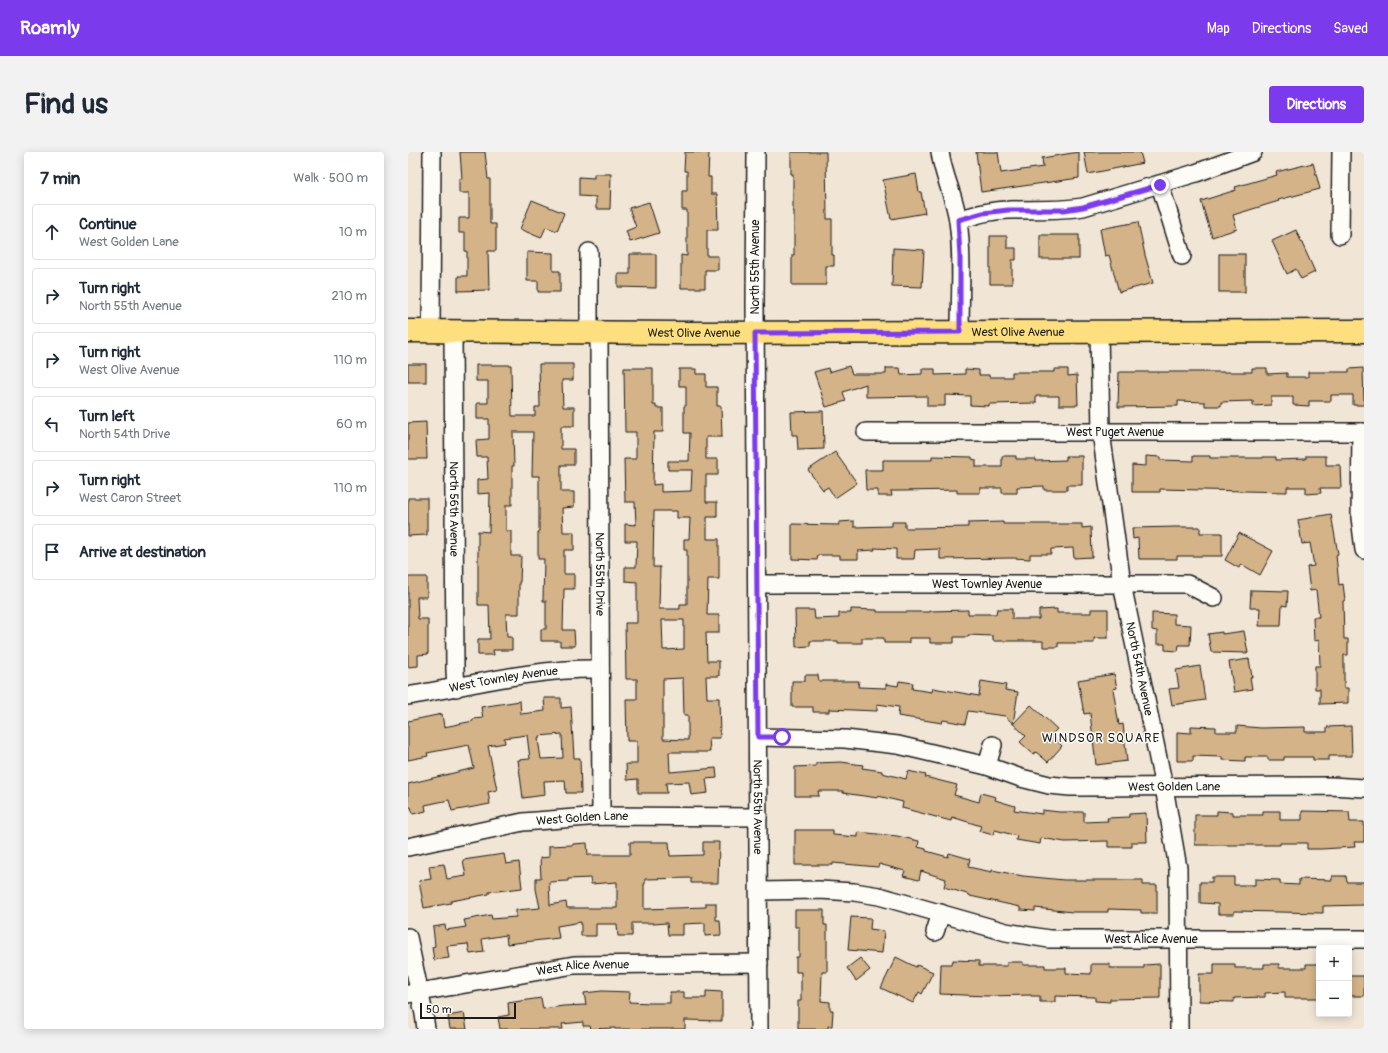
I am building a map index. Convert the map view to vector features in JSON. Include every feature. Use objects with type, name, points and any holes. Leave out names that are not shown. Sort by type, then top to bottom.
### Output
[{"type":"main road","name":"West Olive Avenue","points":[[408,331],[755,333],[1364,331]]},
{"type":"street","points":[[431,331],[432,152]]},
{"type":"street","name":"North 55th Avenue","points":[[756,152],[755,333],[759,1029]]},
{"type":"street","points":[[940,152],[941,162],[958,220],[960,257],[960,332]]},
{"type":"street","points":[[958,220],[983,213],[1008,210],[1064,210],[1083,207],[1160,185],[1253,152]]},
{"type":"street","points":[[1340,234],[1341,152]]},
{"type":"street","points":[[1160,185],[1182,256]]},
{"type":"street","name":"North 55th Drive","points":[[589,252],[594,332],[602,816]]},
{"type":"street","name":"North 56th Avenue","points":[[453,331],[454,663],[456,688]]},
{"type":"street","name":"North 54th Avenue","points":[[1099,332],[1101,432],[1122,584],[1164,787],[1178,868],[1179,1029]]},
{"type":"street","name":"West Puget Avenue","points":[[866,432],[1363,432]]},
{"type":"street","points":[[1363,432],[1360,517],[1364,550]]},
{"type":"street","name":"West Townley Avenue","points":[[757,584],[1187,584],[1214,598]]},
{"type":"street","name":"West Townley Avenue","points":[[408,696],[456,688],[494,679],[576,669],[600,669]]},
{"type":"street","name":"West Golden Lane","points":[[758,737],[845,738],[898,745],[987,766],[1021,778],[1049,785],[1070,787],[1331,786],[1364,788]]},
{"type":"street","points":[[987,766],[993,745]]},
{"type":"street","name":"West Golden Lane","points":[[408,847],[523,822],[602,816],[758,817]]},
{"type":"street","name":"West Alice Avenue","points":[[759,891],[819,890],[854,892],[879,896],[1006,932],[1049,939],[1364,939]]},
{"type":"street","points":[[934,932],[941,913]]},
{"type":"street","points":[[408,937],[414,993],[426,1029]]},
{"type":"street","name":"West Alice Avenue","points":[[414,993],[574,965],[759,963]]},
{"type":"building","points":[[460,152],[485,152],[488,179],[490,179],[490,224],[496,224],[496,251],[488,251],[489,290],[458,291],[458,276],[467,276],[465,233],[459,233],[459,218],[469,218],[469,193],[459,193],[459,179],[462,179]]},
{"type":"building","points":[[685,152],[709,152],[708,177],[711,177],[711,194],[717,194],[718,230],[707,230],[707,256],[718,256],[718,270],[705,270],[705,288],[681,288],[681,255],[687,256],[687,210],[682,210],[682,191],[687,191],[687,171],[684,171]]},
{"type":"building","points":[[791,152],[826,152],[827,219],[832,219],[832,255],[834,255],[834,266],[826,266],[826,285],[792,285],[794,211]]},
{"type":"building","points":[[976,152],[998,152],[1001,173],[1043,167],[1042,158],[1079,152],[1079,178],[981,192]]},
{"type":"building","points":[[1084,152],[1140,152],[1143,163],[1088,174]]},
{"type":"building","points":[[1313,163],[1320,189],[1278,200],[1279,201],[1233,215],[1237,229],[1212,237],[1201,201],[1236,190],[1235,187],[1277,175],[1276,172]]},
{"type":"building","points":[[594,174],[611,174],[610,209],[596,209],[596,197],[579,196],[579,177],[594,178]]},
{"type":"building","points":[[916,174],[925,213],[891,219],[883,180]]},
{"type":"building","points":[[532,200],[564,213],[557,231],[546,227],[541,238],[520,229]]},
{"type":"building","points":[[649,202],[659,233],[630,242],[626,231],[636,227],[629,208]]},
{"type":"building","points":[[1138,222],[1153,283],[1119,292],[1109,255],[1105,256],[1100,229]]},
{"type":"building","points":[[1296,230],[1315,272],[1301,279],[1296,269],[1287,274],[1272,241]]},
{"type":"building","points":[[1040,235],[1079,235],[1079,259],[1040,259]]},
{"type":"building","points":[[990,236],[1007,236],[1007,248],[1016,248],[1016,260],[1012,260],[1012,284],[990,284]]},
{"type":"building","points":[[893,248],[924,250],[922,287],[892,286]]},
{"type":"building","points":[[527,252],[553,253],[553,271],[560,271],[560,292],[538,292],[538,281],[527,281]]},
{"type":"building","points":[[630,254],[656,254],[656,288],[618,287],[618,274],[630,274]]},
{"type":"building","points":[[1219,254],[1245,254],[1245,292],[1219,292]]},
{"type":"building","points":[[408,364],[426,364],[426,382],[408,382]]},
{"type":"building","points":[[539,364],[573,364],[573,380],[562,380],[563,407],[574,407],[574,426],[561,426],[561,449],[574,449],[574,465],[561,465],[561,492],[574,492],[574,507],[562,508],[563,532],[574,532],[574,550],[564,550],[564,574],[574,574],[574,589],[564,589],[563,630],[574,630],[575,646],[560,646],[560,641],[541,641],[541,629],[546,629],[546,601],[543,601],[544,559],[538,559],[539,476],[532,476],[533,432],[513,432],[514,466],[512,466],[512,505],[506,505],[506,531],[511,531],[511,556],[521,556],[519,614],[506,614],[507,637],[512,637],[512,650],[493,650],[494,655],[478,655],[478,639],[490,639],[489,605],[478,605],[478,531],[489,532],[490,493],[477,494],[477,480],[488,479],[487,457],[477,457],[476,440],[489,439],[489,419],[477,419],[477,403],[488,403],[488,381],[476,381],[476,365],[511,365],[512,416],[535,416],[535,407],[540,407]]},
{"type":"building","points":[[849,366],[852,374],[886,374],[886,368],[900,368],[901,375],[922,374],[922,369],[935,369],[935,375],[965,374],[965,369],[979,370],[979,375],[989,375],[989,377],[1012,377],[1012,372],[1054,372],[1054,369],[1068,369],[1068,376],[1077,375],[1078,405],[1059,405],[1059,396],[1036,396],[1036,403],[989,404],[989,406],[970,405],[970,396],[945,395],[945,406],[927,406],[927,396],[866,397],[866,384],[843,392],[846,401],[826,407],[814,372],[828,368],[829,372]]},
{"type":"building","points":[[624,368],[653,368],[653,405],[656,405],[656,408],[663,408],[663,432],[654,432],[653,485],[661,484],[661,492],[691,491],[692,470],[668,470],[668,461],[689,461],[690,433],[684,433],[686,386],[679,386],[679,369],[696,369],[696,374],[706,374],[706,387],[717,387],[717,406],[721,406],[722,437],[706,437],[706,459],[718,459],[718,475],[706,475],[706,502],[717,502],[717,517],[707,517],[707,539],[719,539],[719,579],[708,579],[707,615],[719,615],[719,633],[706,633],[707,661],[719,661],[719,676],[706,676],[707,698],[719,698],[720,738],[709,738],[710,752],[669,752],[670,772],[716,768],[717,778],[706,779],[708,793],[691,795],[689,782],[666,783],[667,793],[638,793],[638,779],[627,780],[626,764],[637,764],[637,741],[627,741],[626,699],[637,699],[637,679],[626,679],[625,623],[637,623],[637,582],[625,581],[625,567],[636,567],[637,541],[625,541],[625,524],[636,525],[635,502],[625,502],[624,459],[636,459],[636,432],[625,432]],"holes":[[[654,511],[677,511],[677,518],[690,518],[689,539],[684,539],[684,550],[687,550],[687,604],[680,604],[680,609],[659,609],[660,567],[653,567]],[[662,620],[684,620],[684,649],[663,650]],[[683,678],[684,715],[688,715],[688,740],[663,739],[663,679]]]},
{"type":"building","points":[[1252,368],[1267,368],[1267,374],[1287,373],[1287,377],[1308,377],[1308,372],[1349,372],[1349,369],[1363,368],[1364,405],[1353,405],[1353,395],[1331,395],[1331,401],[1309,401],[1309,406],[1293,405],[1293,397],[1271,397],[1271,405],[1253,406],[1253,401],[1221,402],[1221,406],[1205,406],[1205,402],[1178,401],[1178,406],[1118,407],[1119,372],[1252,372]]},
{"type":"building","points":[[823,411],[824,449],[798,450],[797,435],[792,435],[791,412]]},
{"type":"building","points":[[426,422],[427,459],[408,459],[408,423]]},
{"type":"building","points":[[835,452],[857,483],[835,498],[828,487],[823,490],[808,470]]},
{"type":"building","points":[[932,456],[972,457],[972,459],[976,460],[976,467],[1002,467],[1002,456],[1016,456],[1016,459],[1036,459],[1036,461],[1066,460],[1066,456],[1082,456],[1082,485],[1067,485],[1067,490],[1044,490],[1044,486],[1017,487],[1017,493],[1002,493],[1002,488],[980,488],[980,493],[957,493],[957,490],[891,491],[892,496],[878,496],[878,490],[866,490],[865,470],[883,470],[883,460],[932,460]]},
{"type":"building","points":[[1146,456],[1160,457],[1160,460],[1193,461],[1193,456],[1210,456],[1210,458],[1276,457],[1276,460],[1306,459],[1306,456],[1326,456],[1326,465],[1340,465],[1341,488],[1320,488],[1321,493],[1306,494],[1306,487],[1287,487],[1287,492],[1160,489],[1160,492],[1132,492],[1132,465],[1146,466]]},
{"type":"building","points":[[408,498],[427,498],[427,535],[408,536]]},
{"type":"building","points":[[1331,514],[1338,554],[1336,555],[1339,585],[1343,584],[1345,600],[1343,601],[1344,639],[1348,639],[1348,655],[1344,655],[1344,688],[1348,688],[1348,703],[1320,704],[1320,689],[1315,689],[1315,666],[1320,666],[1319,640],[1314,641],[1313,617],[1319,617],[1316,590],[1310,591],[1307,567],[1314,566],[1310,543],[1302,544],[1298,520]]},
{"type":"building","points":[[854,521],[854,527],[892,526],[892,522],[905,522],[905,528],[968,527],[968,523],[1003,522],[1003,524],[1082,524],[1082,528],[1091,527],[1092,557],[1074,558],[1073,548],[1051,549],[1051,554],[1030,554],[1030,559],[940,559],[940,549],[915,550],[914,559],[896,559],[896,549],[874,548],[875,550],[858,551],[858,559],[840,559],[840,555],[818,555],[817,560],[792,559],[792,524],[839,525],[839,522]]},
{"type":"building","points":[[1200,527],[1200,533],[1222,533],[1222,556],[1177,556],[1177,559],[1139,559],[1138,538],[1133,539],[1132,528]]},
{"type":"building","points":[[1239,533],[1273,551],[1260,575],[1241,564],[1239,568],[1225,560]]},
{"type":"building","points":[[408,577],[427,577],[427,597],[417,597],[418,619],[428,619],[428,654],[418,655],[418,666],[408,667]]},
{"type":"building","points":[[1251,590],[1288,591],[1287,606],[1282,605],[1281,626],[1259,626],[1260,608],[1250,608]]},
{"type":"building","points":[[851,609],[877,610],[877,612],[968,610],[968,614],[996,614],[997,609],[1012,609],[1012,619],[1039,619],[1039,610],[1057,609],[1057,613],[1091,613],[1091,609],[1108,609],[1108,638],[1094,638],[1094,643],[1058,643],[1058,647],[1043,647],[1043,641],[993,641],[993,636],[968,635],[968,637],[954,637],[954,643],[930,643],[930,638],[909,638],[909,643],[884,643],[884,638],[862,638],[862,643],[810,641],[810,646],[796,647],[795,610],[814,610],[815,619],[839,618],[839,613],[851,613]]},
{"type":"building","points":[[1152,613],[1174,614],[1174,624],[1191,625],[1190,645],[1179,645],[1178,651],[1165,650],[1165,644],[1157,644],[1157,631],[1152,630]]},
{"type":"building","points":[[1244,631],[1248,653],[1211,652],[1208,634]]},
{"type":"building","points":[[1249,659],[1252,689],[1234,692],[1229,662]]},
{"type":"building","points":[[1200,666],[1205,700],[1172,705],[1169,689],[1179,688],[1176,670]]},
{"type":"building","points":[[1114,674],[1117,688],[1113,689],[1119,725],[1123,724],[1127,761],[1096,765],[1090,713],[1084,714],[1078,680]]},
{"type":"building","points":[[805,675],[818,675],[819,681],[859,681],[858,687],[886,688],[886,684],[898,686],[899,681],[913,683],[912,689],[932,692],[933,688],[979,696],[981,681],[1006,685],[1005,690],[1018,692],[1013,724],[1005,716],[968,711],[965,724],[943,720],[942,723],[898,716],[899,707],[877,704],[877,711],[829,709],[829,712],[813,712],[813,707],[792,707],[792,681],[805,681]]},
{"type":"building","points":[[544,698],[561,698],[561,708],[571,707],[574,758],[580,758],[581,793],[566,793],[565,780],[544,781],[545,795],[523,798],[518,760],[530,759],[527,735],[504,738],[505,743],[488,746],[497,790],[488,792],[490,804],[452,811],[449,800],[425,805],[426,811],[413,814],[411,807],[408,807],[408,784],[474,768],[469,745],[427,753],[428,756],[408,760],[408,721],[442,714],[444,727],[473,721],[473,719],[483,718],[481,707],[520,701],[521,714],[545,711]],"holes":[[[562,734],[563,758],[541,759],[538,739],[539,736]]]},
{"type":"building","points":[[1031,705],[1057,729],[1051,735],[1062,746],[1048,762],[1036,752],[1033,754],[1020,742],[1026,736],[1013,724]]},
{"type":"building","points":[[1191,726],[1216,727],[1216,732],[1237,732],[1237,726],[1261,728],[1305,727],[1305,732],[1327,732],[1327,727],[1351,726],[1352,756],[1329,756],[1329,760],[1313,760],[1313,757],[1284,757],[1284,760],[1268,760],[1268,757],[1245,757],[1245,761],[1222,760],[1222,757],[1193,756],[1193,761],[1177,761],[1177,732],[1191,733]]},
{"type":"building","points":[[841,762],[863,765],[862,768],[882,771],[882,773],[906,779],[908,771],[926,775],[925,777],[957,785],[954,795],[979,802],[981,793],[996,797],[995,800],[1015,806],[1014,810],[1042,814],[1042,810],[1084,812],[1084,822],[1108,821],[1107,818],[1129,817],[1129,814],[1146,813],[1147,842],[1132,842],[1132,847],[1108,847],[1108,841],[1065,842],[1041,838],[1040,844],[1016,840],[1017,836],[995,830],[993,835],[979,831],[981,826],[952,817],[951,821],[902,808],[903,802],[878,796],[878,798],[843,793],[843,791],[818,791],[819,796],[795,796],[795,767],[816,766],[816,763]]},
{"type":"building","points":[[1217,811],[1233,812],[1233,815],[1263,815],[1263,811],[1280,811],[1280,820],[1302,820],[1302,811],[1349,812],[1350,822],[1364,822],[1364,842],[1354,842],[1355,847],[1321,849],[1307,849],[1307,843],[1280,843],[1280,845],[1195,845],[1195,815],[1217,815]]},
{"type":"building","points":[[795,830],[833,830],[833,835],[858,837],[858,832],[897,836],[919,841],[918,847],[926,849],[926,851],[948,857],[949,853],[970,859],[968,867],[992,872],[992,870],[1023,876],[1064,880],[1143,880],[1143,885],[1157,885],[1157,913],[1141,913],[1141,910],[1108,909],[1108,912],[1073,912],[1035,908],[1035,911],[1020,910],[1020,907],[970,896],[944,887],[946,879],[921,871],[919,880],[903,876],[905,871],[879,864],[878,867],[833,863],[833,865],[795,865]]},
{"type":"building","points":[[630,842],[669,842],[670,856],[703,855],[703,842],[719,842],[718,883],[691,883],[691,878],[645,879],[644,909],[706,907],[706,903],[716,903],[716,920],[720,920],[721,935],[705,936],[705,923],[683,924],[683,935],[668,935],[667,923],[632,923],[632,936],[618,936],[617,924],[596,924],[596,936],[581,936],[581,922],[557,926],[559,938],[507,944],[506,935],[482,939],[484,952],[470,954],[468,944],[447,946],[449,958],[434,960],[432,947],[435,946],[433,927],[445,925],[446,930],[466,927],[464,920],[491,915],[492,919],[516,917],[516,910],[540,908],[536,889],[536,878],[541,878],[540,858],[549,857],[549,846],[587,843],[588,855],[630,855]],"holes":[[[590,878],[591,884],[617,882],[617,908],[567,908],[566,902],[550,905],[549,882]]]},
{"type":"building","points":[[504,854],[506,864],[519,862],[522,888],[489,892],[489,894],[424,908],[419,881],[431,879],[429,866],[444,864],[447,879],[466,876],[463,860]]},
{"type":"building","points":[[1332,876],[1346,876],[1347,882],[1364,882],[1364,905],[1323,906],[1323,913],[1234,911],[1234,914],[1218,914],[1218,904],[1200,903],[1200,882],[1212,882],[1212,877],[1234,877],[1234,885],[1255,885],[1255,879],[1280,880],[1280,884],[1299,885],[1299,879],[1332,880]]},
{"type":"building","points":[[795,910],[824,910],[824,925],[827,925],[827,972],[822,972],[821,1001],[830,1002],[830,1010],[833,1010],[832,1026],[828,1026],[828,1029],[798,1029],[798,1001],[801,1001],[801,972],[796,972],[796,957],[799,957],[799,927],[795,927]]},
{"type":"building","points":[[851,917],[871,918],[870,929],[884,931],[882,953],[848,950]]},
{"type":"building","points":[[896,957],[916,967],[917,965],[933,972],[922,994],[919,992],[913,1003],[881,988]]},
{"type":"building","points":[[860,958],[870,970],[856,981],[847,968]]},
{"type":"building","points":[[953,960],[979,961],[979,966],[1007,966],[1007,962],[1023,962],[1023,965],[1045,965],[1045,968],[1066,968],[1066,973],[1091,974],[1091,964],[1110,964],[1110,968],[1144,968],[1144,965],[1160,964],[1160,998],[1110,999],[1110,1002],[1095,1001],[1095,997],[1055,996],[1055,1002],[1040,1002],[1040,996],[1031,995],[987,996],[940,994],[941,964],[952,964]]},
{"type":"building","points":[[1214,964],[1235,964],[1235,968],[1264,968],[1264,964],[1279,964],[1279,968],[1306,968],[1306,964],[1316,964],[1316,998],[1285,998],[1285,992],[1265,993],[1265,997],[1234,998],[1234,1002],[1199,1001],[1199,974],[1214,974]]},
{"type":"building","points":[[1352,976],[1364,976],[1364,996],[1352,996]]},
{"type":"building","points":[[602,991],[630,992],[629,1002],[651,1003],[670,1003],[670,992],[684,992],[684,998],[706,998],[706,991],[722,992],[722,1021],[685,1020],[685,1029],[591,1029],[590,1026],[583,1026],[583,1022],[562,1024],[563,1029],[500,1029],[498,1017],[509,1015],[508,1003],[541,998],[543,1009],[586,1005],[584,993]]},
{"type":"building","points":[[464,1013],[467,1029],[450,1029],[448,1016]]},
{"type":"district","name":"WINDSOR SQUARE","points":[[1101,737]]},
{"type":"route","points":[[782,737],[758,737],[755,333],[960,332],[960,257],[958,220],[983,213],[1008,210],[1064,210],[1083,207],[1160,185]]}]
